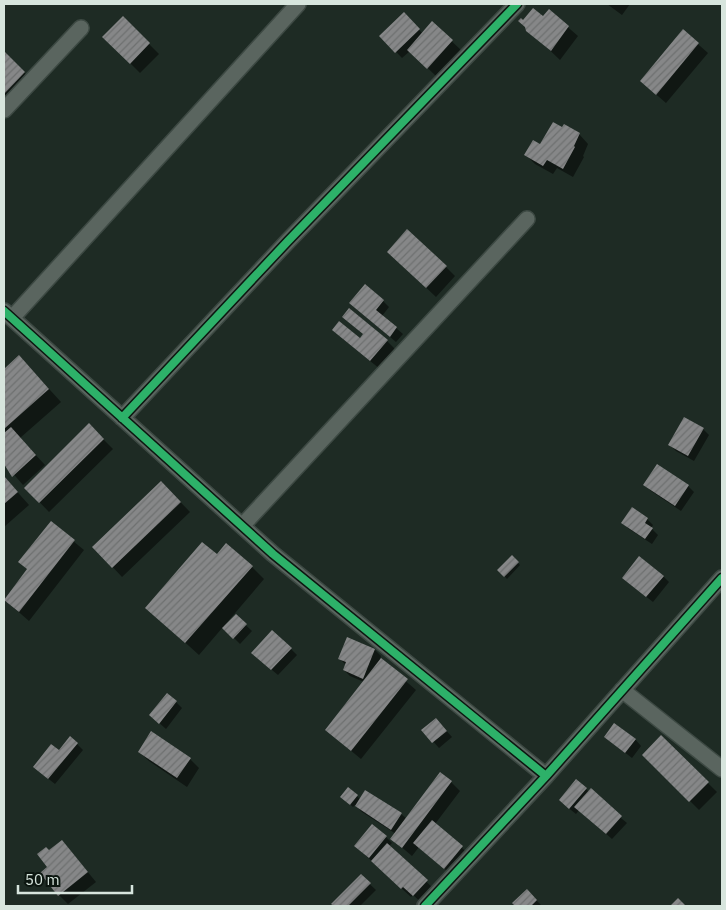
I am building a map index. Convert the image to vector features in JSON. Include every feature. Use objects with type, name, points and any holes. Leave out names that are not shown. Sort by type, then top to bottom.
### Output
[{"type":"street","points":[[298,4],[8,315],[272,554],[546,776]]},
{"type":"street","points":[[122,418],[288,241],[517,4]]},
{"type":"street","points":[[4,110],[82,28]]},
{"type":"street","points":[[242,526],[527,219]]},
{"type":"street","points":[[426,906],[546,776],[722,578]]},
{"type":"street","points":[[622,690],[722,769]]},
{"type":"building","points":[[533,8],[543,16],[549,9],[569,26],[551,51],[526,31],[525,27],[518,21],[521,18],[523,20]]},
{"type":"building","points":[[404,12],[420,29],[395,53],[379,36]]},
{"type":"building","points":[[123,16],[150,43],[130,64],[102,37]]},
{"type":"building","points":[[432,21],[453,40],[427,69],[407,50]]},
{"type":"building","points":[[683,29],[699,43],[656,95],[640,81]]},
{"type":"building","points":[[4,51],[25,72],[4,94]]},
{"type":"building","points":[[553,122],[562,127],[564,124],[580,133],[563,169],[547,160],[543,166],[524,155],[533,140],[540,144]]},
{"type":"building","points":[[407,229],[447,266],[426,288],[387,252]]},
{"type":"building","points":[[365,284],[384,300],[376,310],[397,327],[390,337],[349,303]]},
{"type":"building","points":[[349,308],[388,340],[370,361],[332,330],[339,321],[360,338],[363,334],[342,317]]},
{"type":"building","points":[[19,355],[49,389],[4,429],[4,369]]},
{"type":"building","points":[[684,417],[704,428],[688,456],[668,445]]},
{"type":"building","points":[[89,423],[104,439],[39,503],[24,488]]},
{"type":"building","points":[[11,427],[36,455],[12,477],[4,464],[4,433]]},
{"type":"building","points":[[657,464],[689,485],[675,506],[643,485]]},
{"type":"building","points":[[4,476],[18,492],[4,504]]},
{"type":"building","points":[[161,481],[181,502],[112,568],[92,547]]},
{"type":"building","points":[[632,507],[648,518],[645,523],[653,528],[645,539],[621,523]]},
{"type":"building","points":[[51,521],[75,540],[19,612],[4,600],[27,569],[18,562]]},
{"type":"building","points":[[202,542],[217,554],[226,543],[253,566],[185,643],[145,608]]},
{"type":"building","points":[[512,555],[519,562],[504,577],[497,570]]},
{"type":"building","points":[[639,556],[664,576],[646,597],[622,578]]},
{"type":"building","points":[[236,614],[247,624],[233,639],[222,628]]},
{"type":"building","points":[[272,630],[292,648],[271,670],[251,653]]},
{"type":"building","points":[[347,637],[375,649],[363,679],[343,670],[346,662],[338,659]]},
{"type":"building","points":[[381,658],[408,679],[351,751],[325,730]]},
{"type":"building","points":[[167,693],[177,701],[159,724],[149,715]]},
{"type":"building","points":[[436,718],[447,731],[432,743],[421,730]]},
{"type":"building","points":[[614,723],[636,739],[625,753],[604,737]]},
{"type":"building","points":[[151,731],[191,758],[177,778],[138,752]]},
{"type":"building","points":[[661,735],[709,782],[689,802],[642,755]]},
{"type":"building","points":[[70,736],[78,743],[48,779],[33,767],[51,744],[59,750]]},
{"type":"building","points":[[440,772],[452,781],[402,848],[390,839]]},
{"type":"building","points":[[576,779],[587,788],[569,809],[559,800]]},
{"type":"building","points":[[348,787],[358,795],[350,805],[340,797]]},
{"type":"building","points":[[591,788],[622,816],[606,834],[574,807]]},
{"type":"building","points":[[365,790],[402,813],[391,830],[355,806]]},
{"type":"building","points":[[432,820],[463,846],[444,869],[413,843]]},
{"type":"building","points":[[372,824],[387,836],[369,858],[354,846]]},
{"type":"building","points":[[62,840],[88,872],[58,896],[40,873],[47,867],[37,854],[46,847],[49,850]]},
{"type":"building","points":[[387,843],[428,880],[413,896],[403,887],[401,889],[371,861]]},
{"type":"building","points":[[361,874],[371,883],[348,906],[334,906],[331,904]]},
{"type":"building","points":[[527,889],[537,900],[531,906],[515,906],[512,903]]},
{"type":"building","points":[[678,898],[686,906],[670,906]]},
{"type":"cycle path","points":[[122,418],[288,241],[517,4]]},
{"type":"cycle path","points":[[4,311],[273,554],[546,776]]},
{"type":"cycle path","points":[[425,906],[546,776],[722,578]]}]
